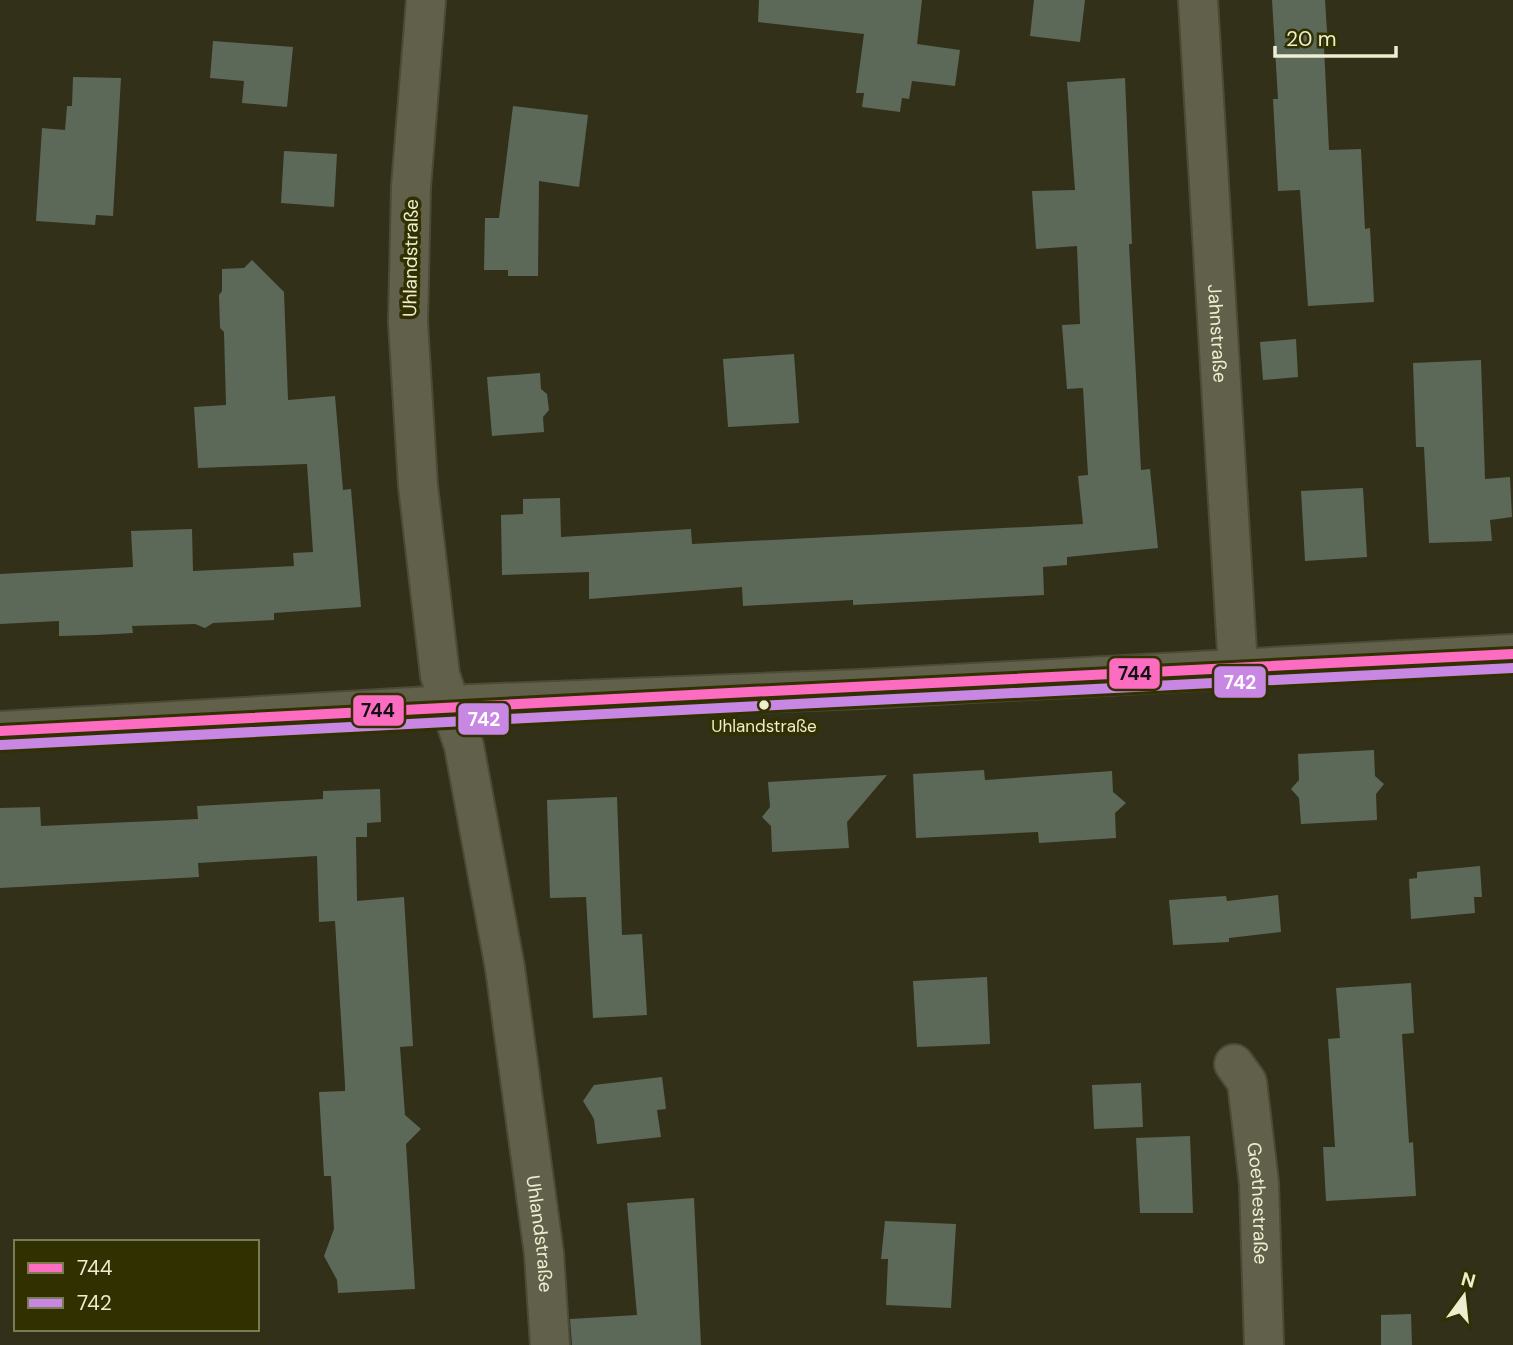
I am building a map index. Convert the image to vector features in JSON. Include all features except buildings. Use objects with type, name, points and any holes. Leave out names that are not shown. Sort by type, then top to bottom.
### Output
[{"type":"street","name":"Uhlandstraße","points":[[426,0],[411,187],[408,322],[418,486],[440,675],[464,746],[505,968],[544,1254],[550,1345]]},
{"type":"street","name":"Jahnstraße","points":[[1198,0],[1238,667]]},
{"type":"street","points":[[0,731],[449,705],[861,689],[1513,654]]},
{"type":"street","name":"Goethestraße","points":[[1234,1064],[1247,1082],[1259,1183],[1264,1345]]},
{"type":"transit line","name":"744","points":[[0,731],[1513,654]]},
{"type":"transit line","name":"742","points":[[1,745],[1513,668]]},
{"type":"place","name":"Uhlandstraße","points":[[764,705]]}]
